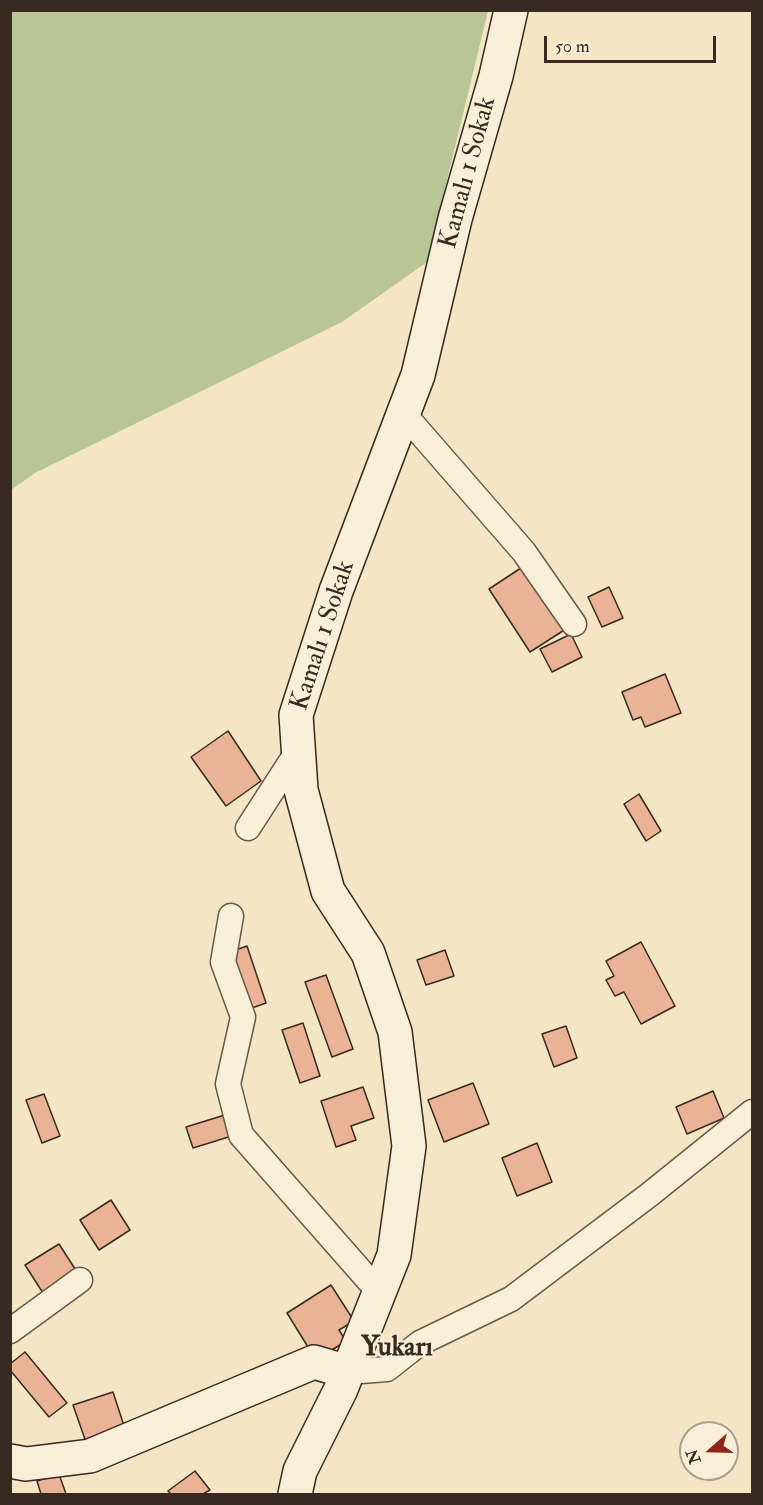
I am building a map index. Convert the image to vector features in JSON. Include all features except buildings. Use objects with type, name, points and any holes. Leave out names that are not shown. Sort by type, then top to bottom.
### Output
[{"type":"street","name":"Kamalı 1 Sokak","points":[[295,1494],[300,1471],[348,1372],[394,1255],[409,1146],[395,1032],[368,953],[328,891],[301,790],[296,715],[336,591],[418,375],[455,219],[496,76],[511,10]]},
{"type":"street","points":[[403,413],[524,552],[574,624]]},
{"type":"street","points":[[248,828],[298,749]]},
{"type":"street","points":[[231,916],[223,962],[243,1017],[228,1084],[241,1135],[379,1292]]},
{"type":"street","points":[[10,1461],[26,1464],[90,1456],[314,1362],[348,1372],[387,1369],[420,1343],[511,1299],[649,1195],[753,1112]]},
{"type":"street","points":[[10,1331],[80,1280]]},
{"type":"green space","points":[[11,10],[488,11],[427,262],[342,322],[35,473],[11,490]]},
{"type":"district","name":"Yukarı","points":[[397,1349]]}]
